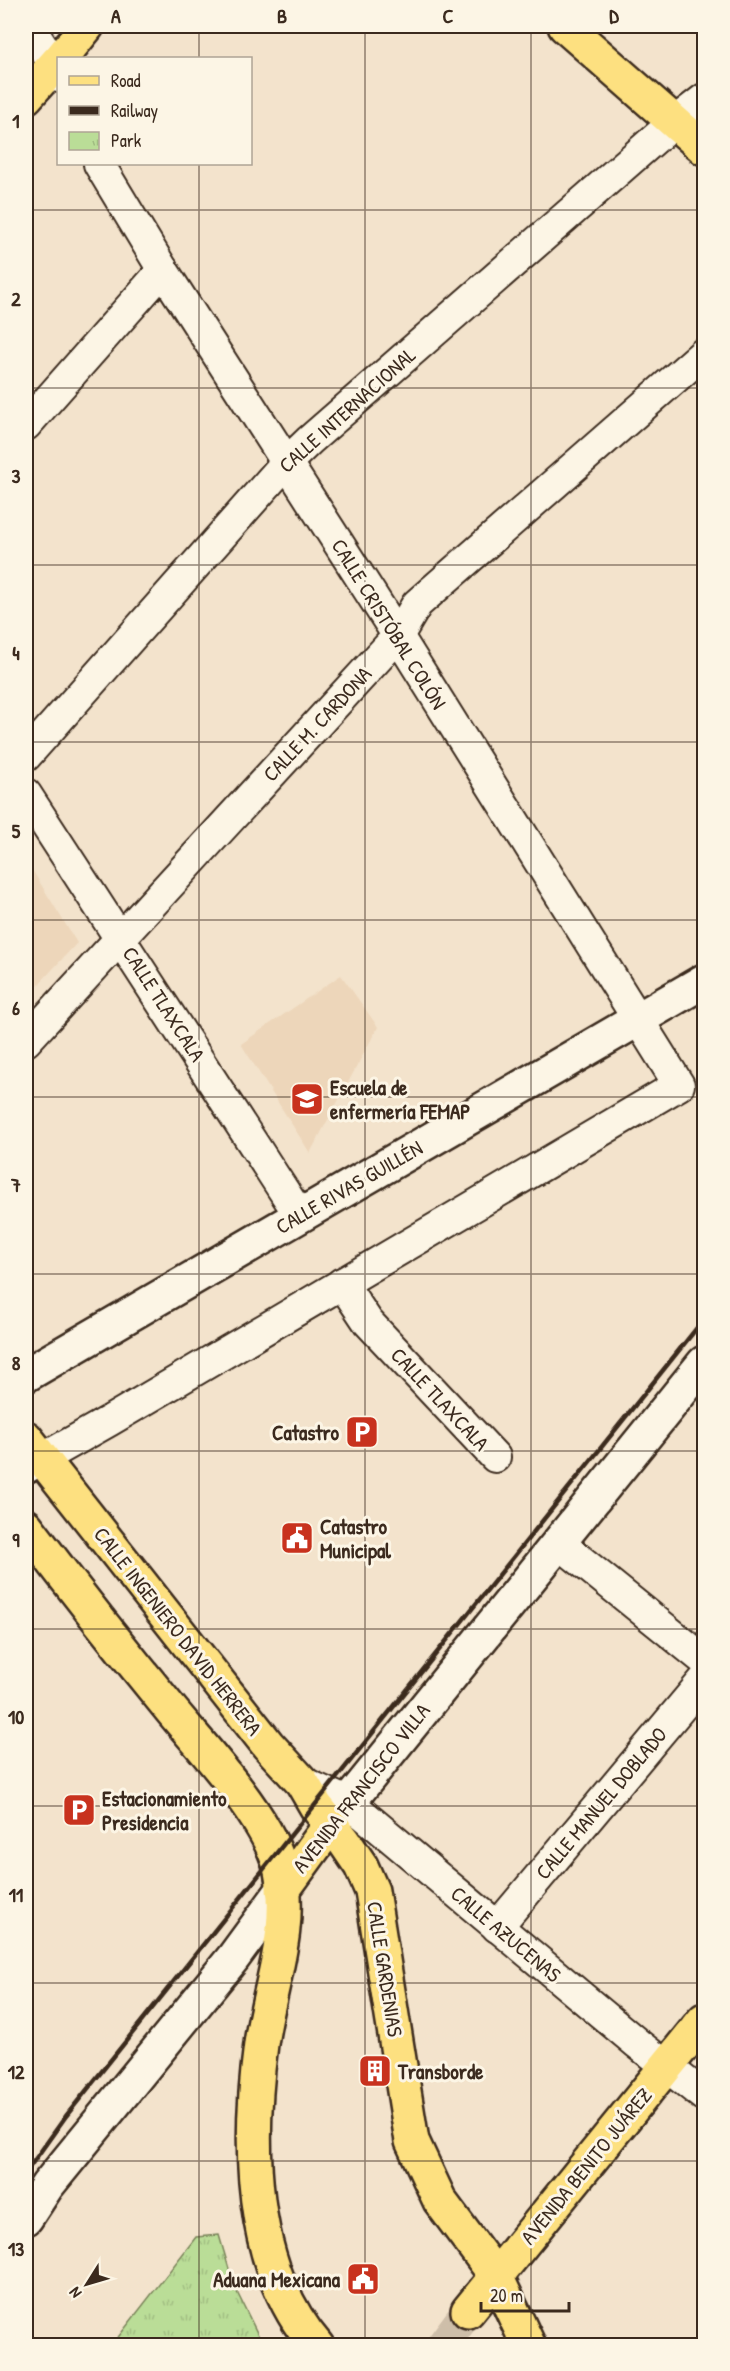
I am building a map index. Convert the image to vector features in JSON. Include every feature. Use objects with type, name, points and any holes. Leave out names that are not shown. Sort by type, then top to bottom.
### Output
[{"type":"main road","points":[[65,57],[87,26]]},
{"type":"main road","points":[[565,26],[705,148]]},
{"type":"main road","points":[[26,97],[57,67]]},
{"type":"main road","name":"CALLE RIVAS GUILLÉN","points":[[26,1376],[705,981]]},
{"type":"main road","name":"AVENIDA FRANCISCO VILLA","points":[[26,2218],[47,2186],[233,1958],[339,1813],[705,1363]]},
{"type":"main road","name":"CALLE INGENIERO DAVID HERRERA","points":[[31,1455],[268,1745],[302,1782],[339,1813]]},
{"type":"main road","points":[[26,1526],[229,1781],[262,1829],[276,1856],[283,1890],[283,1936],[261,2043],[257,2100],[257,2191],[267,2241],[279,2281],[295,2313],[317,2346]]},
{"type":"main road","name":"CALLE GARDENIAS","points":[[339,1813],[372,1891],[412,2141],[440,2201],[496,2276],[529,2346]]},
{"type":"main road","name":"AVENIDA BENITO JUÁREZ","points":[[468,2311],[705,2020]]},
{"type":"street","points":[[29,26],[57,65]]},
{"type":"street","name":"CALLE INTERNACIONAL","points":[[26,756],[285,464],[674,123],[705,99]]},
{"type":"street","name":"CALLE CRISTÓBAL COLÓN","points":[[100,165],[285,464],[398,636],[679,1084],[342,1283]]},
{"type":"street","points":[[26,425],[163,270]]},
{"type":"street","name":"CALLE M. CARDONA","points":[[26,1041],[398,636],[417,604],[705,353]]},
{"type":"street","name":"CALLE TLAXCALA","points":[[26,794],[121,937],[300,1216]]},
{"type":"street","points":[[31,1455],[342,1283]]},
{"type":"street","name":"CALLE TLAXCALA","points":[[342,1283],[368,1322],[495,1457]]},
{"type":"street","points":[[559,1543],[705,1660]]},
{"type":"street","name":"CALLE MANUEL DOBLADO","points":[[497,1927],[705,1680]]},
{"type":"street","name":"CALLE AZUCENAS","points":[[339,1813],[497,1927],[705,2096]]},
{"type":"shaded area","points":[[26,860],[77,943],[26,998]]},
{"type":"shaded area","name":"Escuela de enfermería FEMAP","points":[[341,975],[378,1027],[310,1153],[241,1044]]},
{"type":"green space","points":[[219,2235],[234,2286],[263,2345],[112,2345],[196,2237]]},
{"type":"tunnel","points":[[442,2346],[468,2311]]},
{"type":"railway","points":[[26,2172],[66,2116],[704,1319]]},
{"type":"place","name":"Escuela de enfermería FEMAP","points":[[307,1099]]},
{"type":"place","name":"Catastro","points":[[362,1432]]},
{"type":"place","name":"Catastro Municipal","points":[[297,1538]]},
{"type":"place","name":"Estacionamiento Presidencia","points":[[79,1810]]},
{"type":"place","name":"Transborde","points":[[375,2071]]},
{"type":"place","name":"Aduana Mexicana","points":[[363,2279]]}]
